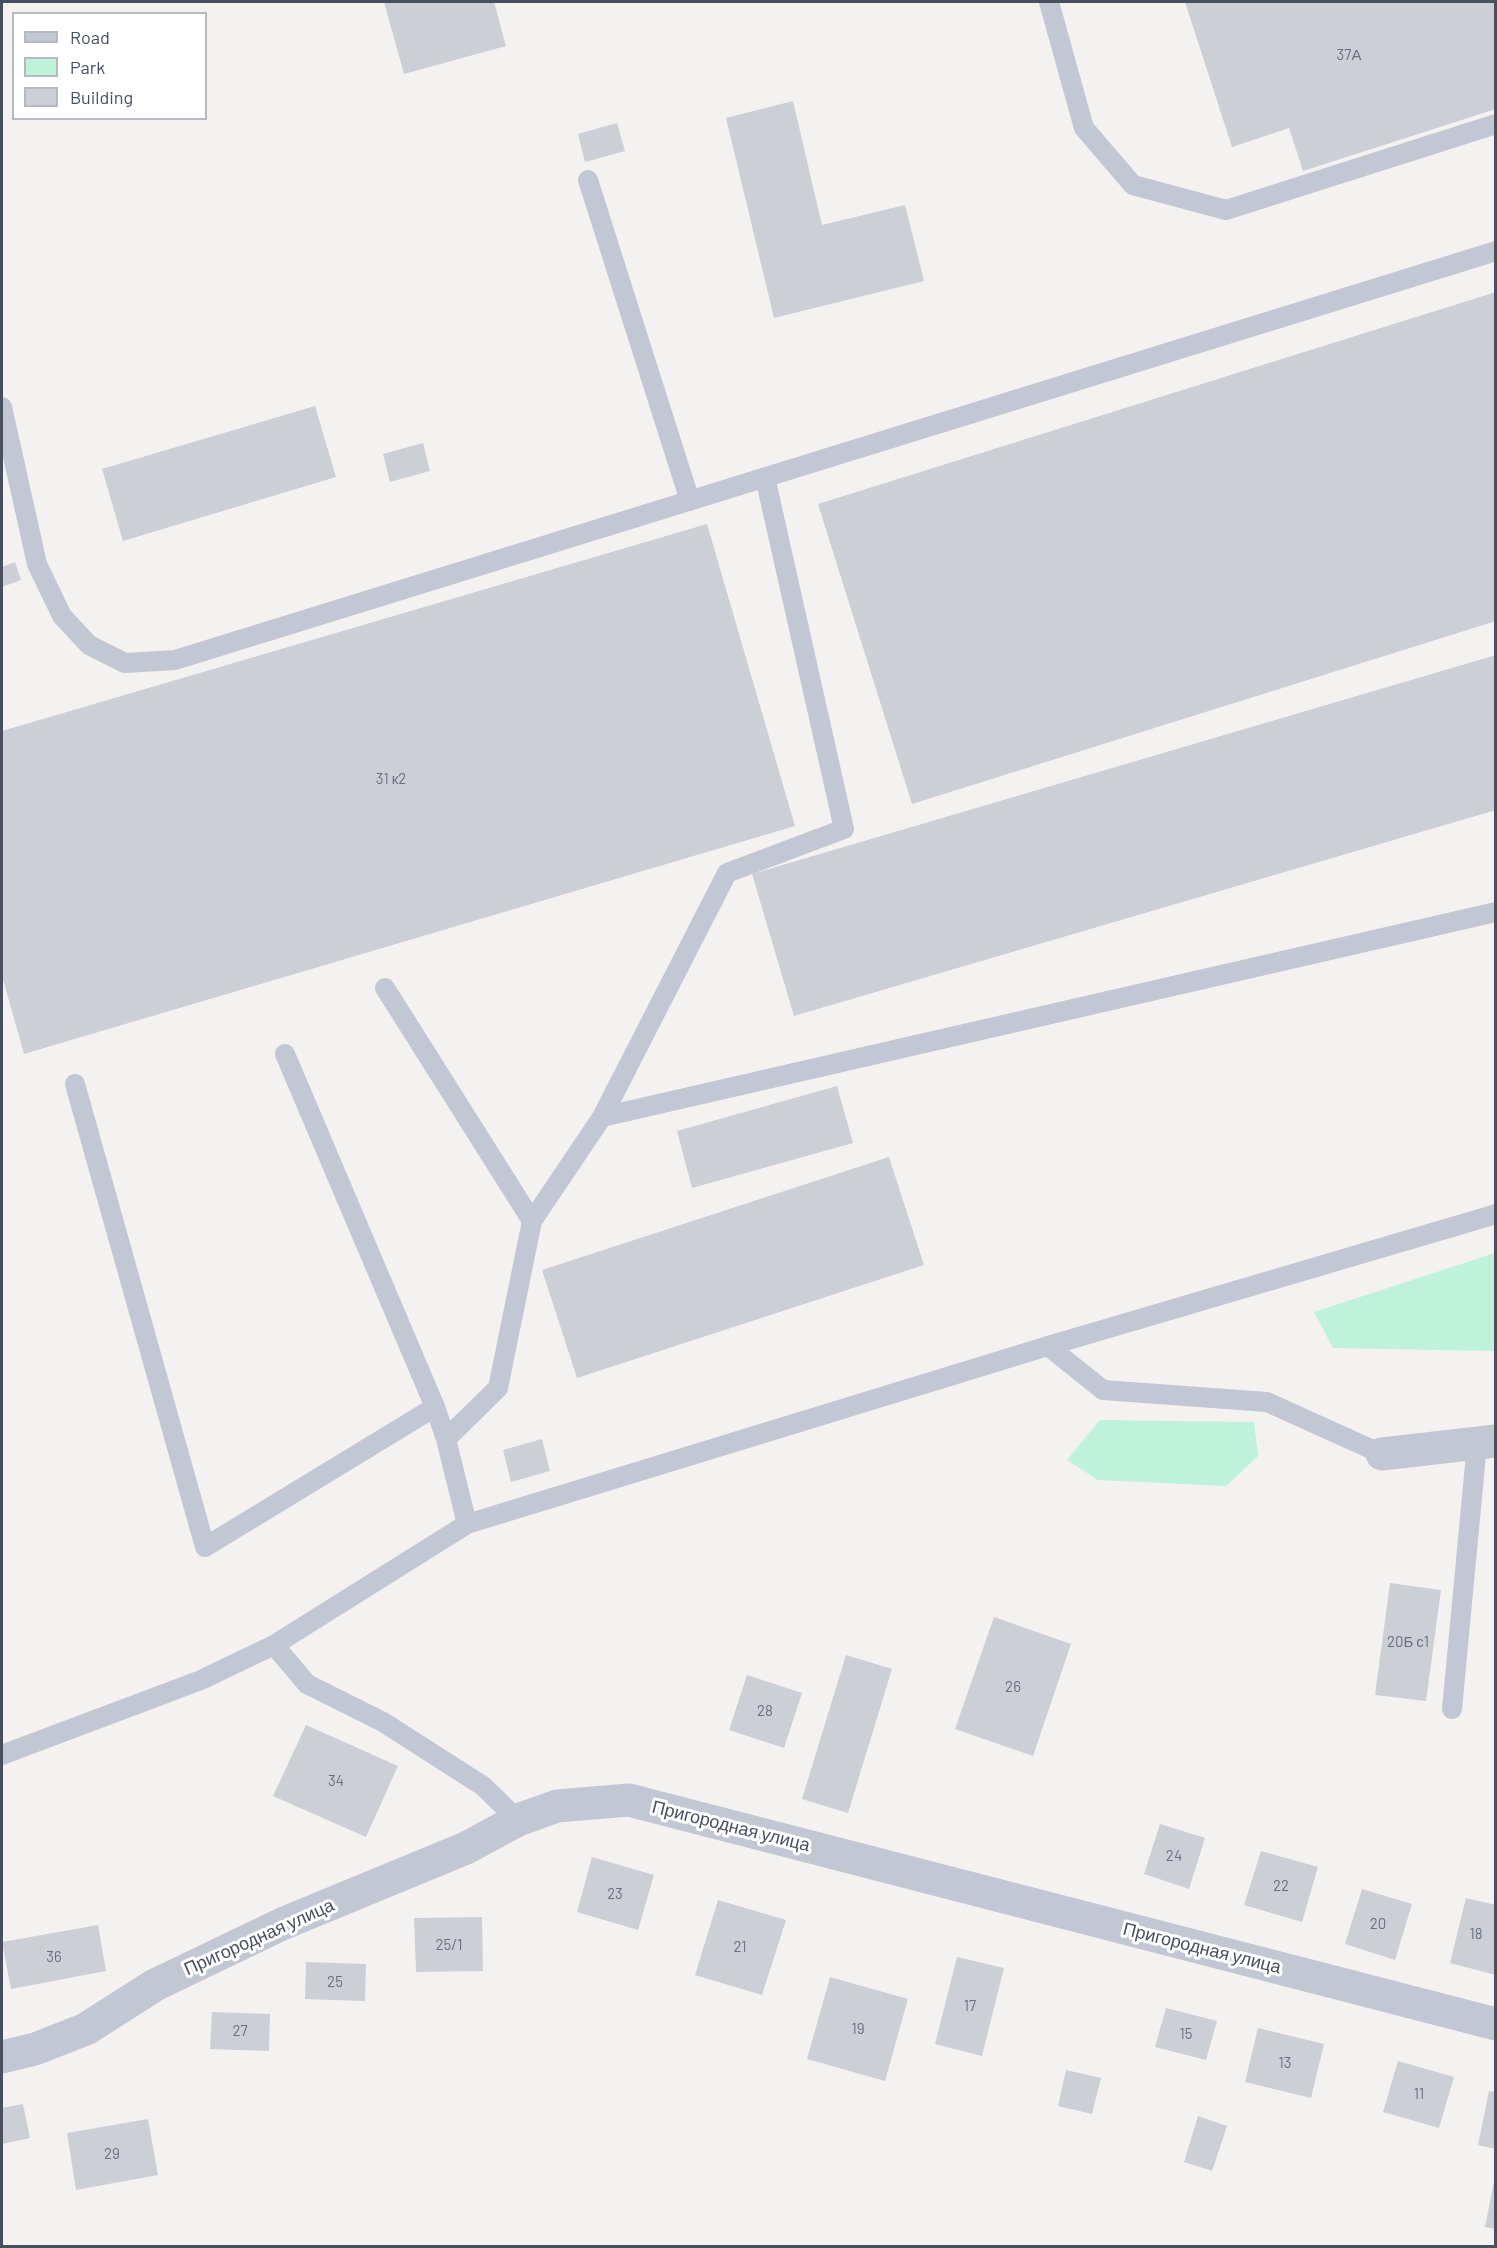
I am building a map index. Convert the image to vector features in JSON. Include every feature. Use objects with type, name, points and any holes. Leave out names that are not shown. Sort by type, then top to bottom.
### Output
[{"type":"street","points":[[1382,1454],[1486,1442]]},
{"type":"street","name":"Пригородная улица","points":[[2,2057],[35,2049],[86,2029],[155,1984],[282,1924],[466,1848],[518,1820],[557,1806],[629,1800],[1496,2024]]},
{"type":"lane","points":[[1049,2],[1084,128],[1133,185],[1195,202],[1226,210],[1496,124]]},
{"type":"lane","points":[[588,180],[690,501]]},
{"type":"lane","points":[[2,407],[37,564],[62,616],[89,645],[125,663],[175,660],[1496,251]]},
{"type":"lane","points":[[446,1439],[498,1388],[532,1221],[602,1117],[727,873],[844,829],[765,477]]},
{"type":"lane","points":[[602,1117],[1496,912]]},
{"type":"lane","points":[[386,988],[532,1221]]},
{"type":"lane","points":[[285,1054],[435,1407],[446,1439],[467,1524]]},
{"type":"lane","points":[[75,1084],[205,1547],[435,1407]]},
{"type":"lane","points":[[2,1755],[201,1680],[274,1645],[467,1524],[1048,1346],[1496,1214]]},
{"type":"lane","points":[[1048,1346],[1103,1390],[1267,1402],[1382,1454]]},
{"type":"lane","points":[[1452,1709],[1486,1442]]},
{"type":"lane","points":[[274,1645],[307,1684],[383,1722],[483,1786],[518,1820]]},
{"type":"green space","points":[[1495,1253],[1496,1350],[1493,1351],[1333,1348],[1314,1312]]},
{"type":"green space","points":[[1100,1420],[1254,1422],[1258,1456],[1226,1486],[1098,1480],[1067,1460]]},
{"type":"building","points":[[384,2],[494,2],[506,46],[404,74]]},
{"type":"building","points":[[1185,2],[1496,2],[1496,109],[1303,171],[1289,128],[1232,147]]},
{"type":"building","points":[[793,101],[822,225],[905,205],[924,281],[774,318],[726,118]]},
{"type":"building","points":[[617,123],[625,151],[585,162],[578,134]]},
{"type":"building","points":[[1496,292],[1496,621],[912,804],[818,504]]},
{"type":"building","points":[[315,406],[336,477],[123,541],[102,469]]},
{"type":"building","points":[[423,443],[430,471],[390,482],[383,454]]},
{"type":"building","points":[[707,524],[795,826],[24,1054],[2,976],[2,731]]},
{"type":"building","points":[[15,562],[21,580],[2,587],[2,567]]},
{"type":"building","points":[[1496,655],[1496,810],[794,1016],[752,874]]},
{"type":"building","points":[[837,1086],[853,1143],[692,1188],[677,1131]]},
{"type":"building","points":[[889,1157],[924,1265],[577,1378],[542,1270]]},
{"type":"building","points":[[542,1439],[550,1471],[511,1482],[503,1450]]},
{"type":"building","points":[[1390,1583],[1441,1590],[1426,1701],[1375,1695]]},
{"type":"building","points":[[994,1617],[1071,1644],[1033,1756],[955,1729]]},
{"type":"building","points":[[846,1655],[892,1669],[848,1813],[802,1799]]},
{"type":"building","points":[[747,1675],[802,1693],[784,1748],[729,1730]]},
{"type":"building","points":[[306,1725],[398,1766],[366,1837],[273,1796]]},
{"type":"building","points":[[1160,1824],[1205,1838],[1189,1889],[1144,1874]]},
{"type":"building","points":[[1261,1851],[1318,1867],[1302,1922],[1244,1905]]},
{"type":"building","points":[[592,1857],[654,1875],[638,1930],[577,1912]]},
{"type":"building","points":[[1362,1889],[1412,1904],[1395,1960],[1345,1944]]},
{"type":"building","points":[[1466,1898],[1496,1905],[1496,1975],[1450,1963]]},
{"type":"building","points":[[718,1900],[786,1920],[762,1995],[695,1975]]},
{"type":"building","points":[[482,1917],[483,1971],[416,1972],[414,1918]]},
{"type":"building","points":[[98,1925],[106,1971],[11,1989],[2,1942]]},
{"type":"building","points":[[957,1957],[1004,1968],[982,2056],[935,2044]]},
{"type":"building","points":[[306,1962],[366,1964],[365,2001],[305,1999]]},
{"type":"building","points":[[830,1977],[908,1999],[885,2081],[807,2059]]},
{"type":"building","points":[[1166,2008],[1217,2021],[1206,2060],[1155,2047]]},
{"type":"building","points":[[212,2012],[270,2014],[269,2051],[210,2049]]},
{"type":"building","points":[[1258,2028],[1324,2044],[1311,2098],[1245,2082]]},
{"type":"building","points":[[1398,2061],[1454,2077],[1439,2128],[1383,2112]]},
{"type":"building","points":[[1066,2070],[1101,2078],[1092,2114],[1058,2106]]},
{"type":"building","points":[[1489,2091],[1496,2092],[1496,2149],[1478,2145]]},
{"type":"building","points":[[23,2104],[30,2138],[2,2144],[2,2108]]},
{"type":"building","points":[[1198,2116],[1227,2126],[1212,2171],[1184,2162]]},
{"type":"building","points":[[148,2119],[158,2175],[76,2190],[67,2133]]},
{"type":"building","points":[[1494,2181],[1496,2181],[1496,2229],[1485,2227]]}]
